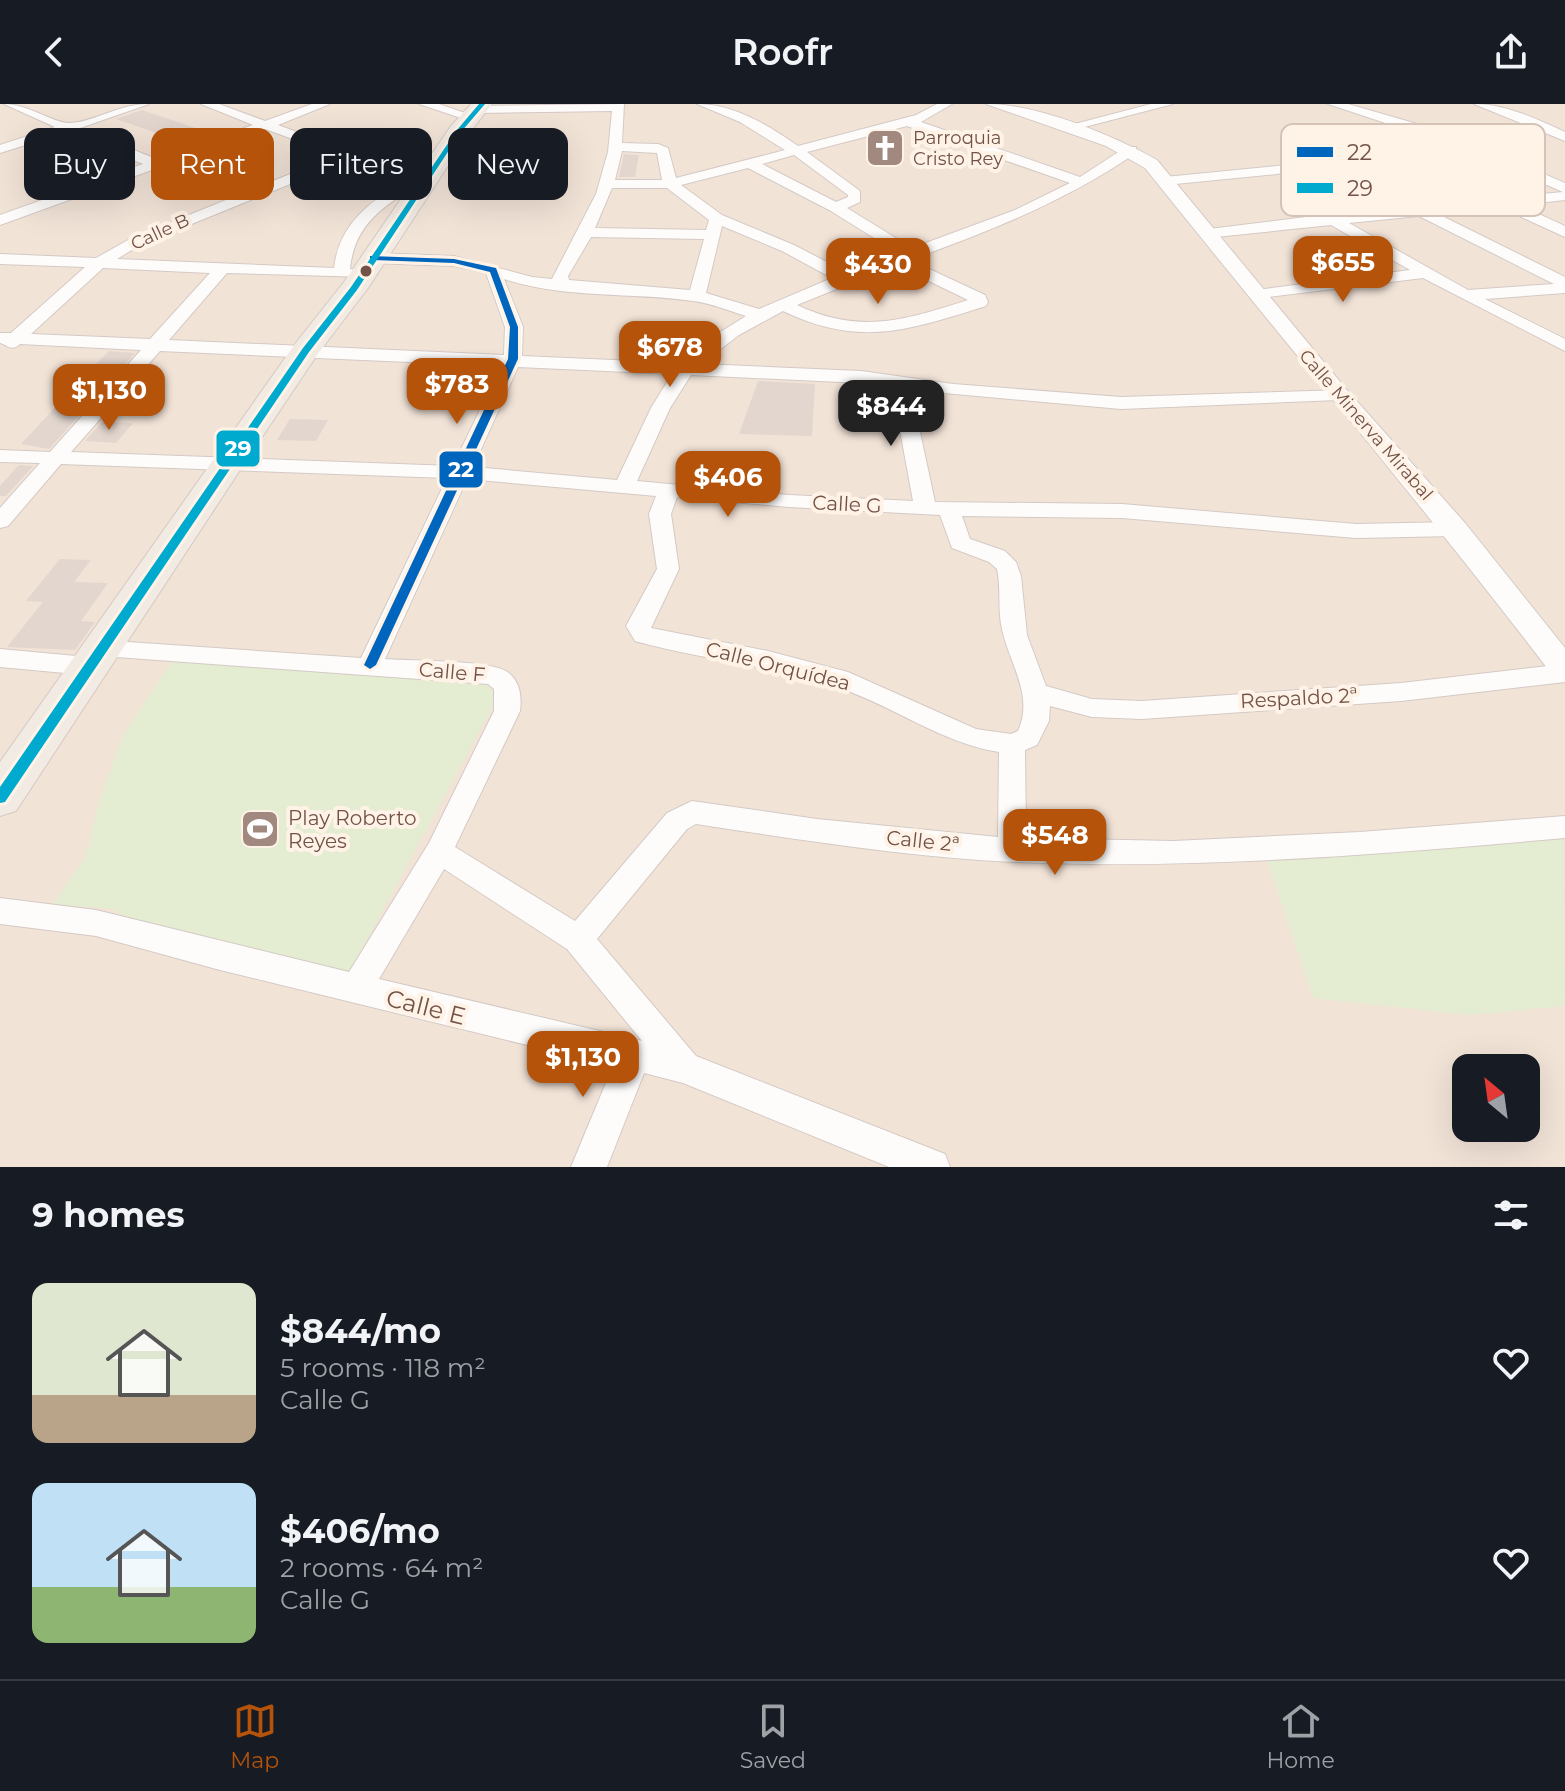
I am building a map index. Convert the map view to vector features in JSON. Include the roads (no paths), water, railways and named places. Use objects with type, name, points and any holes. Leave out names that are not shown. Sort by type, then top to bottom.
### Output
[{"type":"main road","points":[[432,168],[476,110]]},
{"type":"main road","points":[[0,798],[92,658],[408,200]]},
{"type":"street","points":[[10,104],[62,128]]},
{"type":"street","points":[[67,128],[143,104]]},
{"type":"street","points":[[207,104],[290,135]]},
{"type":"street","points":[[258,128],[324,104]]},
{"type":"street","points":[[425,104],[476,110],[618,106],[610,184],[588,232],[560,276],[562,286]]},
{"type":"street","points":[[703,104],[730,112],[793,149],[855,194],[855,199],[836,208]]},
{"type":"street","points":[[610,184],[670,184],[793,149],[921,118],[946,104]]},
{"type":"street","name":"Calle Minerva Mirabal","points":[[994,104],[1131,150],[1151,164],[1338,394],[1455,529],[1565,671]]},
{"type":"street","points":[[1069,127],[1167,104]]},
{"type":"street","points":[[1334,104],[1402,124]]},
{"type":"street","points":[[1480,104],[1537,124]]},
{"type":"street","points":[[906,121],[1083,183]]},
{"type":"street","points":[[1545,128],[1565,137]]},
{"type":"street","points":[[0,149],[24,142]]},
{"type":"street","points":[[614,147],[648,146],[663,151],[670,184],[717,218],[845,278]]},
{"type":"street","points":[[624,486],[667,398],[686,369],[757,314],[845,278],[1000,222],[1083,183],[1131,150]]},
{"type":"street","points":[[747,162],[836,208],[903,257],[980,302],[918,321],[866,329],[824,323],[782,304]]},
{"type":"street","points":[[0,220],[151,165]]},
{"type":"street","points":[[1165,181],[1281,169]]},
{"type":"street","name":"Calle B","points":[[0,353],[8,339],[99,263],[183,220],[290,178]]},
{"type":"street","points":[[1545,180],[1565,188]]},
{"type":"street","points":[[1545,197],[1565,196]]},
{"type":"street","points":[[0,199],[24,212]]},
{"type":"street","points":[[1206,233],[1356,216]]},
{"type":"street","points":[[1431,216],[1565,285]]},
{"type":"street","points":[[1530,216],[1565,232]]},
{"type":"street","points":[[697,296],[710,235],[717,218]]},
{"type":"street","points":[[1330,218],[1424,273],[1565,346]]},
{"type":"street","points":[[588,232],[710,235]]},
{"type":"street","points":[[0,259],[223,268],[359,269],[454,261],[530,282],[697,296],[757,314]]},
{"type":"street","points":[[0,521],[223,268]]},
{"type":"street","points":[[370,665],[513,359],[514,327],[493,270]]},
{"type":"street","points":[[1257,295],[1424,273]]},
{"type":"street","points":[[1465,295],[1565,285]]},
{"type":"street","points":[[8,339],[513,359],[900,381],[953,390],[1121,403],[1338,394]]},
{"type":"street","points":[[900,381],[937,508],[960,543],[1004,561],[1013,628],[1034,692],[1037,715],[1028,738],[1012,744],[1012,850]]},
{"type":"street","name":"Calle G","points":[[0,456],[459,472],[668,492],[937,508],[1122,511],[1356,531],[1455,529]]},
{"type":"street","name":"Calle Orquídea","points":[[668,492],[660,514],[668,569],[638,626],[643,635],[768,660],[848,681],[972,738],[1012,744]]},
{"type":"street","name":"Calle F","points":[[0,658],[370,665],[493,675],[503,680],[508,689],[507,711],[439,851],[356,989]]},
{"type":"street","name":"Respaldo 2ª","points":[[1034,692],[1092,708],[1142,710],[1401,692],[1565,671]]},
{"type":"street","name":"Calle 2ª","points":[[578,939],[677,821],[692,812],[817,831],[1012,850],[1174,853],[1360,844],[1565,827]]},
{"type":"street","points":[[439,851],[578,939],[684,1067]]},
{"type":"street","name":"Calle E","points":[[0,911],[96,923],[561,1040],[684,1067],[932,1167]]},
{"type":"street","points":[[589,1167],[635,1054]]},
{"type":"place","name":"Parroquia Cristo Rey","points":[[885,148]]},
{"type":"place","name":"Play Roberto Reyes","points":[[260,829]]}]
